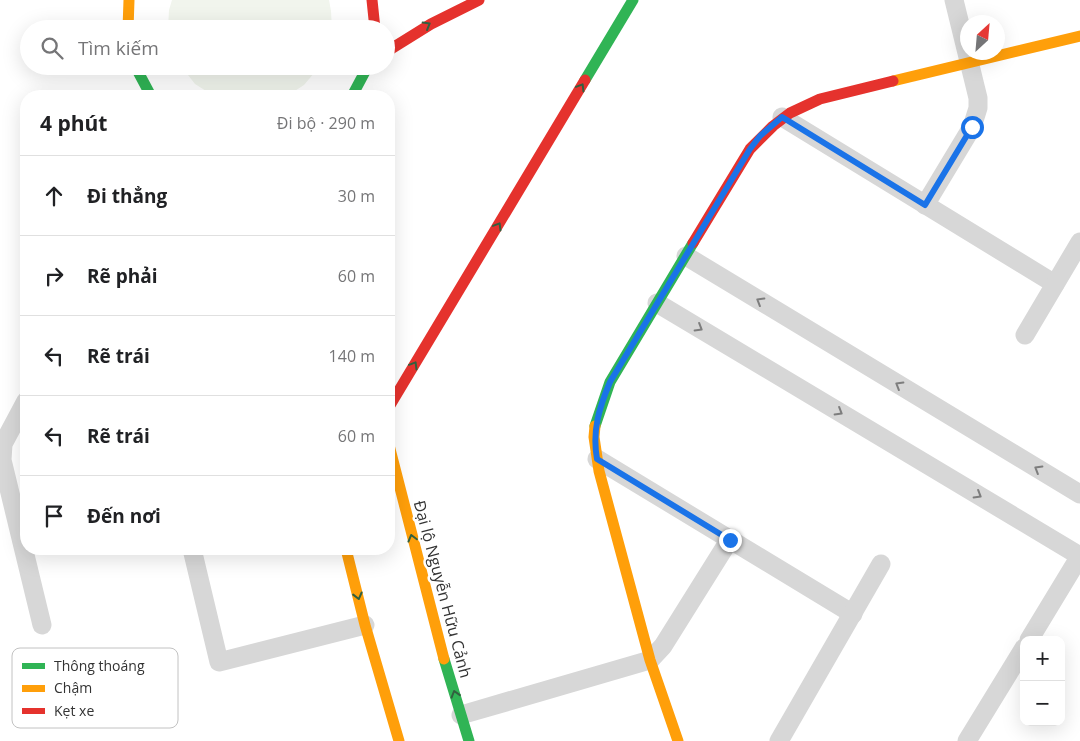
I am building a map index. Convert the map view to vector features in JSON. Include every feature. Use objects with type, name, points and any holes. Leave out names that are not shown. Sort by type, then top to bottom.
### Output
[{"type":"main road","points":[[129,20],[130,0]]},
{"type":"main road","points":[[372,0],[374,20]]},
{"type":"main road","points":[[395,46],[456,9],[478,0]]},
{"type":"main road","points":[[395,397],[633,0]]},
{"type":"main road","points":[[678,741],[650,660],[597,459],[594,437],[596,421],[610,382],[750,149],[760,136],[782,117],[820,99],[1080,36]]},
{"type":"main road","points":[[140,75],[148,90]]},
{"type":"main road","points":[[356,90],[363,75]]},
{"type":"main road","name":"Đại lộ Nguyễn Hữu Cảnh","points":[[395,469],[440,645],[469,741]]},
{"type":"main road","points":[[348,555],[365,625],[399,741]]},
{"type":"street","points":[[925,205],[972,127],[978,108],[978,98],[954,0]]},
{"type":"street","points":[[782,117],[1055,284]]},
{"type":"street","points":[[1025,334],[1080,242]]},
{"type":"street","points":[[686,256],[1080,494]]},
{"type":"street","points":[[657,303],[1080,556],[1031,636]]},
{"type":"street","points":[[20,412],[3,444],[2,460],[20,534]]},
{"type":"street","points":[[597,459],[853,614]]},
{"type":"street","points":[[461,715],[650,660],[663,646],[730,540]]},
{"type":"street","points":[[25,555],[42,625]]},
{"type":"street","points":[[193,555],[219,662],[365,625]]},
{"type":"street","points":[[779,741],[881,564]]},
{"type":"street","points":[[967,741],[1020,655]]},
{"type":"shaded area","points":[[172,0],[329,0],[332,20],[168,20]]},
{"type":"shaded area","points":[[188,75],[312,75],[304,85],[296,90],[204,90],[195,84]]},
{"type":"traffic: fast","points":[[585,80],[633,0]]},
{"type":"traffic: fast","points":[[140,75],[148,90]]},
{"type":"traffic: fast","points":[[355,90],[363,75]]},
{"type":"traffic: fast","points":[[595,426],[610,382],[693,243]]},
{"type":"traffic: fast","points":[[444,659],[469,741]]},
{"type":"traffic: slow","points":[[128,20],[129,0]]},
{"type":"traffic: slow","points":[[893,81],[1080,36]]},
{"type":"traffic: slow","points":[[595,426],[594,437],[599,471],[650,660],[678,741]]},
{"type":"traffic: slow","points":[[395,468],[444,659]]},
{"type":"traffic: slow","points":[[348,555],[365,625],[399,741]]},
{"type":"traffic: jam","points":[[372,0],[374,20]]},
{"type":"traffic: jam","points":[[395,46],[431,24],[479,0]]},
{"type":"traffic: jam","points":[[395,397],[585,80]]},
{"type":"traffic: jam","points":[[693,243],[750,149],[773,126],[790,113],[820,99],[893,81]]},
{"type":"route","points":[[730,540],[597,459],[594,437],[596,421],[610,382],[750,149],[760,136],[782,117],[925,205],[972,127]]}]
